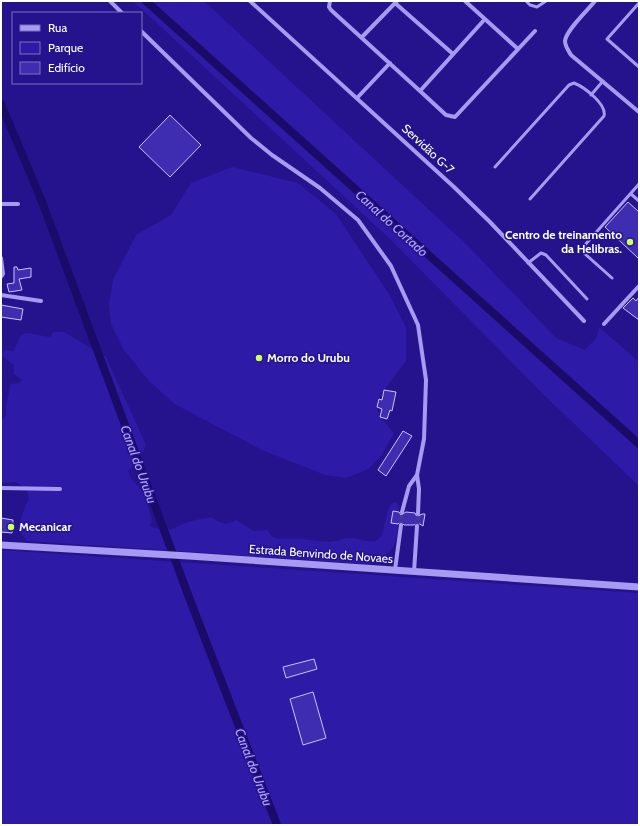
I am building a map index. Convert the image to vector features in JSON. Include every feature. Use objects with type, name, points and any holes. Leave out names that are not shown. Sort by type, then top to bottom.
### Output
[{"type":"street","points":[[110,1],[121,12]]},
{"type":"street","name":"Servidão G-7","points":[[250,1],[464,197],[584,321]]},
{"type":"street","points":[[330,1],[329,7],[331,10],[446,115],[455,118],[535,31]]},
{"type":"street","points":[[465,1],[518,49]]},
{"type":"street","points":[[596,1],[568,32],[565,40],[566,48],[571,55],[639,112]]},
{"type":"street","points":[[362,37],[396,2],[453,54]]},
{"type":"street","points":[[420,91],[485,19]]},
{"type":"street","points":[[142,32],[251,138],[272,155],[320,188],[358,220],[391,266],[418,325],[426,380],[424,439],[417,475],[419,489],[418,514]]},
{"type":"street","points":[[357,98],[390,63]]},
{"type":"street","points":[[1,204],[18,204]]},
{"type":"street","points":[[1,258],[1,277]]},
{"type":"street","points":[[604,324],[639,286]]},
{"type":"street","points":[[1,296],[40,301]]},
{"type":"street","points":[[402,512],[410,486],[417,475]]},
{"type":"street","points":[[1,488],[60,489]]},
{"type":"street","points":[[394,570],[401,525]]},
{"type":"street","points":[[414,572],[417,526]]},
{"type":"street","name":"Estrada Benvindo de Novaes","points":[[1,545],[146,555],[190,556],[639,587]]},
{"type":"lane","points":[[526,1],[530,5],[537,7],[546,1]]},
{"type":"lane","points":[[639,3],[606,39],[639,67]]},
{"type":"lane","points":[[591,95],[603,81]]},
{"type":"lane","points":[[494,167],[569,85],[574,83],[579,85],[591,95],[603,106],[605,111],[604,116],[530,199]]},
{"type":"lane","points":[[612,278],[585,254],[583,251],[584,246],[639,184]]},
{"type":"lane","points":[[631,194],[639,201]]},
{"type":"lane","points":[[528,263],[541,253],[546,255],[587,299]]},
{"type":"green space","points":[[133,1],[204,1],[468,246],[556,338],[585,350],[597,337],[599,327],[639,362],[639,486],[543,394],[390,239]]},
{"type":"green space","points":[[232,167],[298,183],[336,214],[389,294],[406,327],[406,361],[379,397],[377,407],[380,417],[394,433],[381,456],[368,469],[346,478],[325,475],[262,450],[176,405],[149,381],[124,350],[111,324],[109,304],[113,280],[136,235],[171,215],[191,183]]},
{"type":"green space","points":[[53,332],[64,332],[106,357],[146,445],[143,452],[128,471],[131,479],[145,494],[152,520],[150,526],[157,529],[168,530],[192,521],[211,517],[223,523],[229,523],[236,520],[254,531],[267,530],[273,537],[280,539],[331,542],[344,538],[352,538],[374,541],[380,537],[387,512],[394,502],[397,503],[399,508],[396,538],[392,549],[370,564],[27,541],[17,529],[29,499],[27,490],[16,482],[1,483],[1,420],[6,416],[10,384],[19,383],[22,380],[14,374],[14,365],[2,356],[4,350],[14,351],[20,336],[26,333],[50,337]]},
{"type":"green space","points":[[1,550],[639,593],[639,825],[1,825]]},
{"type":"building","points":[[170,115],[201,145],[170,177],[139,147]]},
{"type":"building","name":"Centro de treinamento da Helibras.","points":[[628,202],[639,212],[639,259],[605,227]]},
{"type":"building","points":[[14,267],[17,267],[18,270],[31,268],[31,277],[19,279],[22,290],[9,292],[7,284],[14,283]]},
{"type":"building","points":[[639,297],[639,320],[623,308],[633,298],[636,301]]},
{"type":"building","points":[[1,305],[23,309],[21,320],[1,317]]},
{"type":"building","points":[[384,390],[396,392],[392,411],[390,410],[387,419],[380,417],[382,409],[377,407],[379,399],[382,400]]},
{"type":"building","points":[[403,431],[412,436],[386,476],[378,470]]},
{"type":"building","points":[[393,511],[399,512],[401,515],[406,512],[415,513],[417,517],[425,514],[423,526],[418,523],[414,525],[404,525],[401,522],[398,524],[391,523]]},
{"type":"building","points":[[1,518],[13,520],[12,533],[1,532]]},
{"type":"building","points":[[314,659],[317,669],[286,678],[283,667]]},
{"type":"building","points":[[313,692],[326,738],[303,745],[290,699]]},
{"type":"waterway","name":"Canal do Cortado","points":[[146,1],[639,444]]},
{"type":"waterway","name":"Canal do Urubu","points":[[1,104],[41,199],[190,600],[277,825]]},
{"type":"tunnel","points":[[401,525],[402,512]]},
{"type":"tunnel","points":[[417,526],[418,514]]},
{"type":"place","name":"Centro de treinamento da Helibras.","points":[[630,242]]},
{"type":"place","name":"Morro do Urubu","points":[[259,358]]},
{"type":"place","name":"Mecanicar","points":[[11,527]]}]
